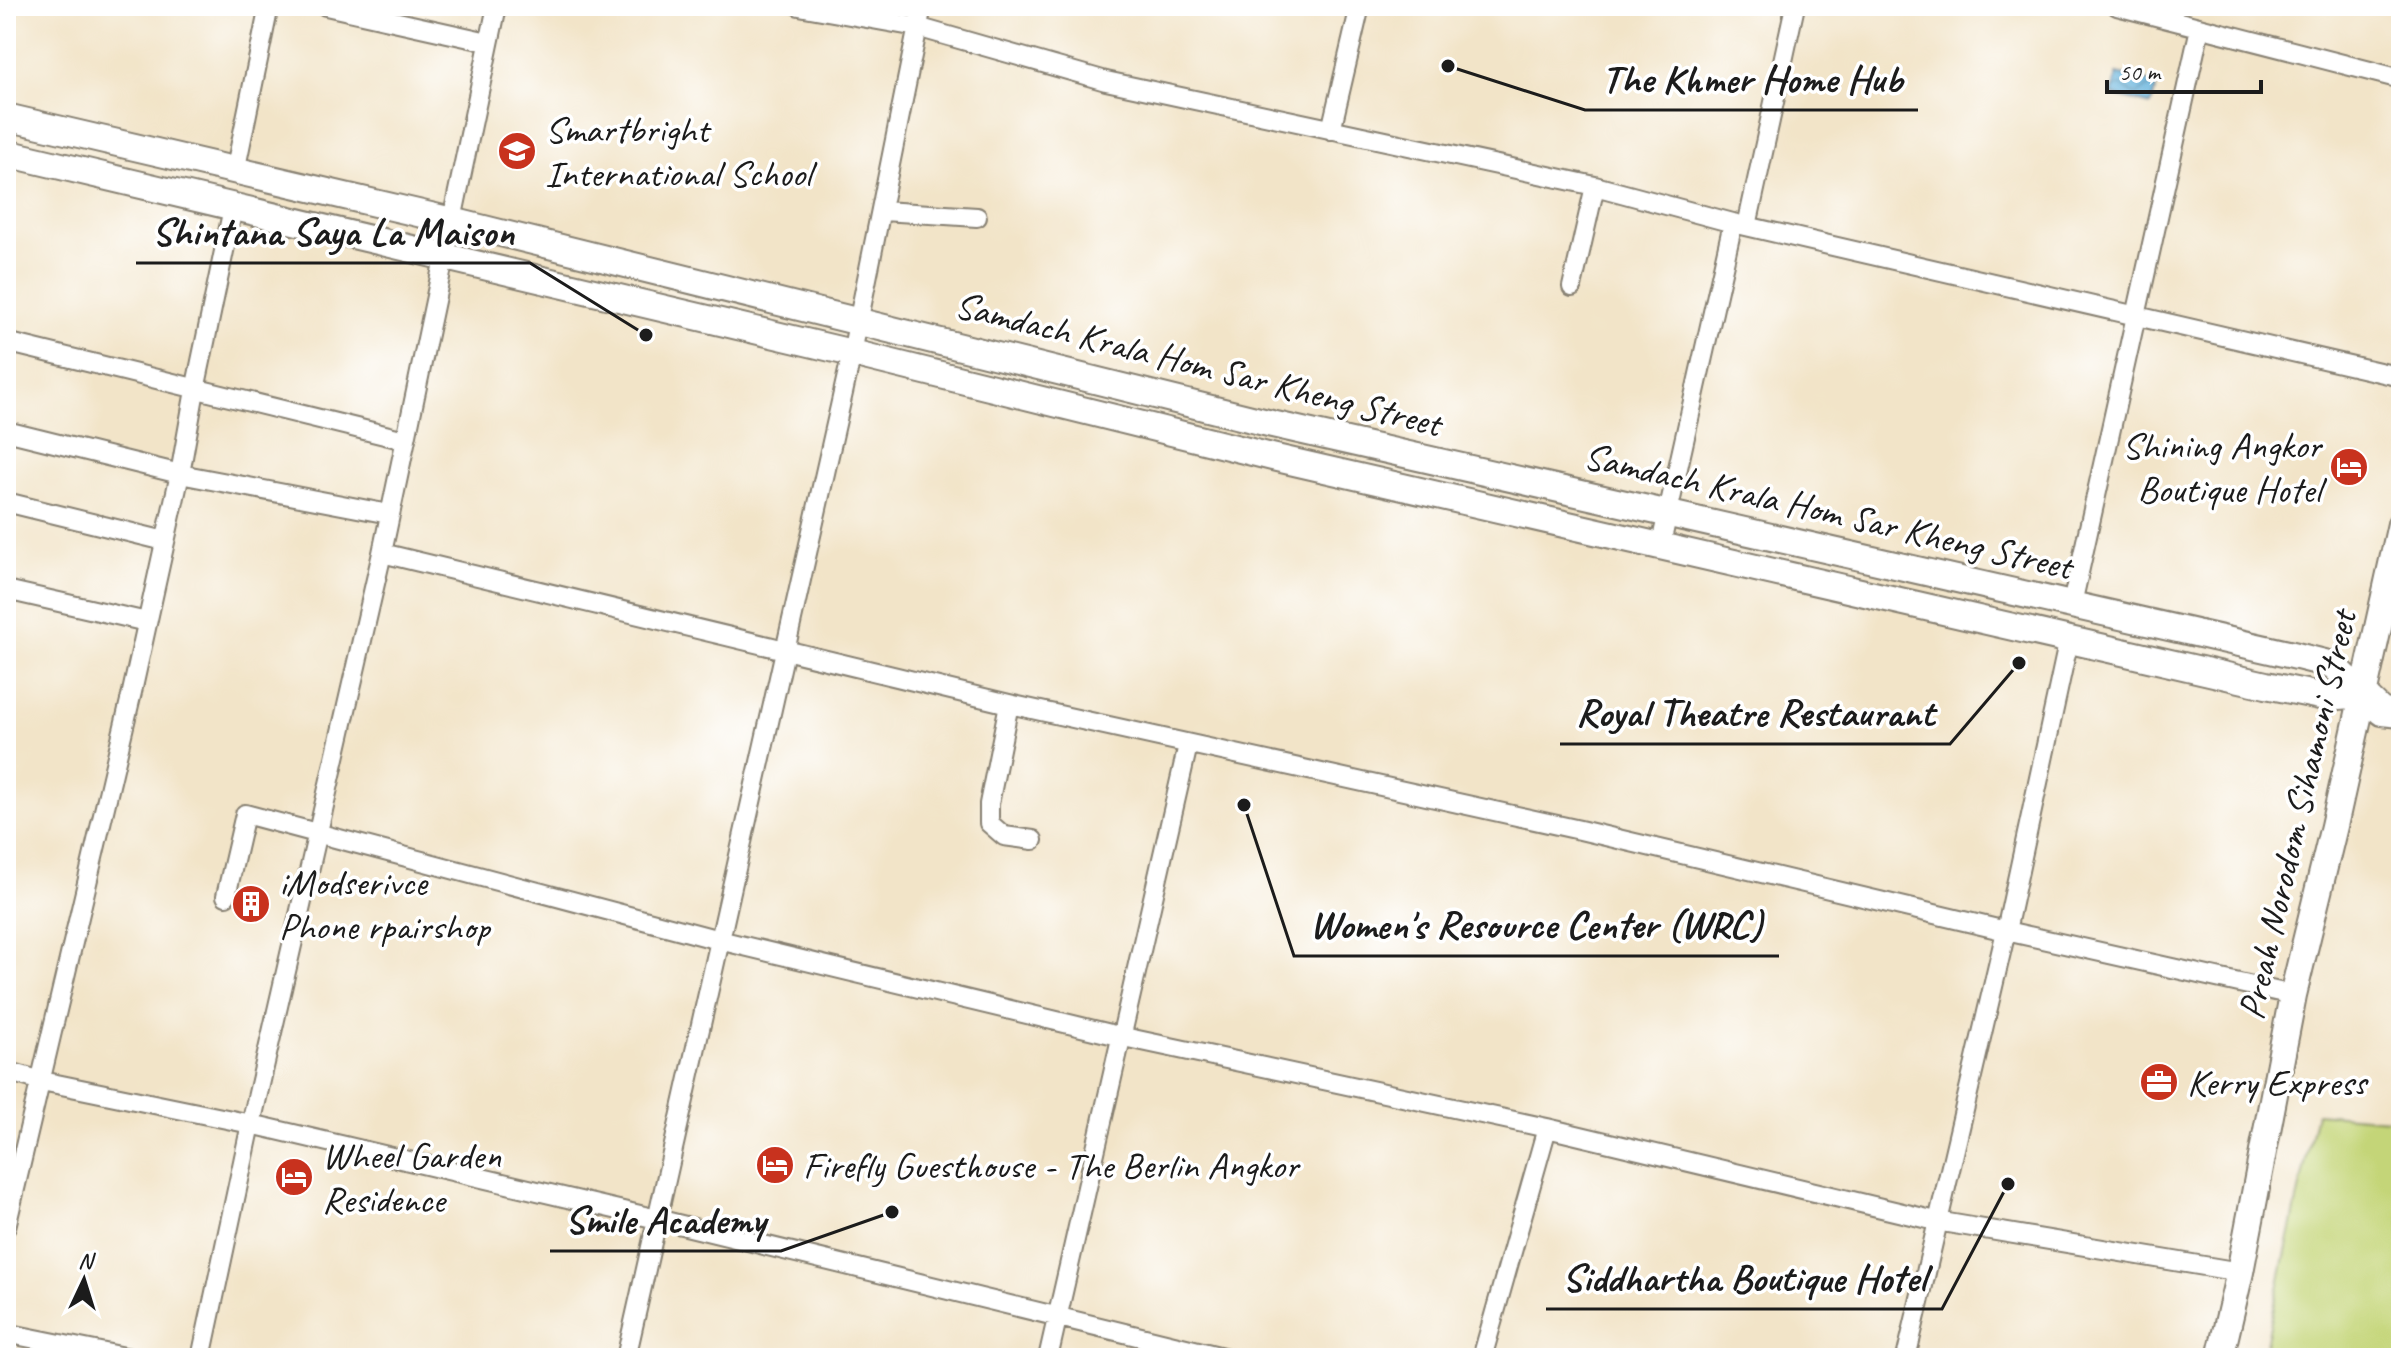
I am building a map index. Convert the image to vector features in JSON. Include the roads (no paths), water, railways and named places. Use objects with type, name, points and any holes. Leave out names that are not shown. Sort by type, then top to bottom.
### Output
[{"type":"street","points":[[235,172],[269,6]]},
{"type":"street","points":[[326,6],[488,42]]},
{"type":"street","points":[[201,1358],[251,1124],[382,553],[497,6]]},
{"type":"street","points":[[799,6],[917,27],[1106,81],[1595,186],[1740,225],[2401,377]]},
{"type":"street","points":[[626,1358],[852,353],[922,6]]},
{"type":"street","points":[[1331,130],[1360,6]]},
{"type":"street","points":[[1660,548],[1795,6]]},
{"type":"street","points":[[2117,6],[2401,79]]},
{"type":"street","points":[[2072,604],[2200,28]]},
{"type":"street","name":"Samdach Krala Hom Sar Kheng Street","points":[[6,117],[858,319],[1272,424],[2333,665],[2382,712],[2401,714]]},
{"type":"street","name":"Samdach Krala Hom Sar Kheng Street","points":[[6,153],[1660,548],[2325,697],[2364,694]]},
{"type":"street","points":[[1572,287],[1595,186]]},
{"type":"street","points":[[6,1227],[180,474],[233,208]]},
{"type":"street","points":[[883,211],[977,217]]},
{"type":"street","points":[[6,342],[405,440]]},
{"type":"street","points":[[6,431],[180,474],[389,514]]},
{"type":"street","points":[[6,502],[165,541]]},
{"type":"street","name":"Preah Norodom Sihamoni Street","points":[[2220,1358],[2240,1272],[2293,995],[2401,524]]},
{"type":"street","points":[[382,553],[1009,704],[1580,830],[2293,995]]},
{"type":"street","points":[[6,590],[147,622]]},
{"type":"street","points":[[1906,1358],[2006,931],[2069,639]]},
{"type":"street","points":[[1009,704],[989,804],[989,823],[1004,836],[1033,840]]},
{"type":"street","points":[[1048,1358],[1119,1036],[1188,745]]},
{"type":"street","points":[[226,896],[245,814],[719,940],[1119,1036],[1547,1128],[1936,1221],[2240,1272]]},
{"type":"street","points":[[6,1071],[251,1124],[657,1219],[1227,1358]]},
{"type":"street","points":[[1482,1358],[1547,1128]]},
{"type":"street","points":[[6,1333],[130,1358]]},
{"type":"water","points":[[2117,74],[2157,84],[2151,105],[2112,95]]},
{"type":"place","name":"The Khmer Home Hub","points":[[1448,66]]},
{"type":"place","name":"Smartbright International School","points":[[517,151]]},
{"type":"place","name":"Shintana Saya La Maison","points":[[646,335]]},
{"type":"place","name":"Shining Angkor Boutique Hotel","points":[[2349,467]]},
{"type":"place","name":"Royal Theatre Restaurant","points":[[2019,663]]},
{"type":"place","name":"Women's Resource Center (WRC)","points":[[1244,805]]},
{"type":"place","name":"iModserivce Phone rpairshop","points":[[251,904]]},
{"type":"place","name":"Kerry Express","points":[[2159,1082]]},
{"type":"place","name":"Firefly Guesthouse - The Berlin Angkor","points":[[775,1165]]},
{"type":"place","name":"Wheel Garden Residence","points":[[294,1177]]},
{"type":"place","name":"Siddhartha Boutique Hotel","points":[[2008,1184]]},
{"type":"place","name":"Smile Academy","points":[[892,1212]]}]
